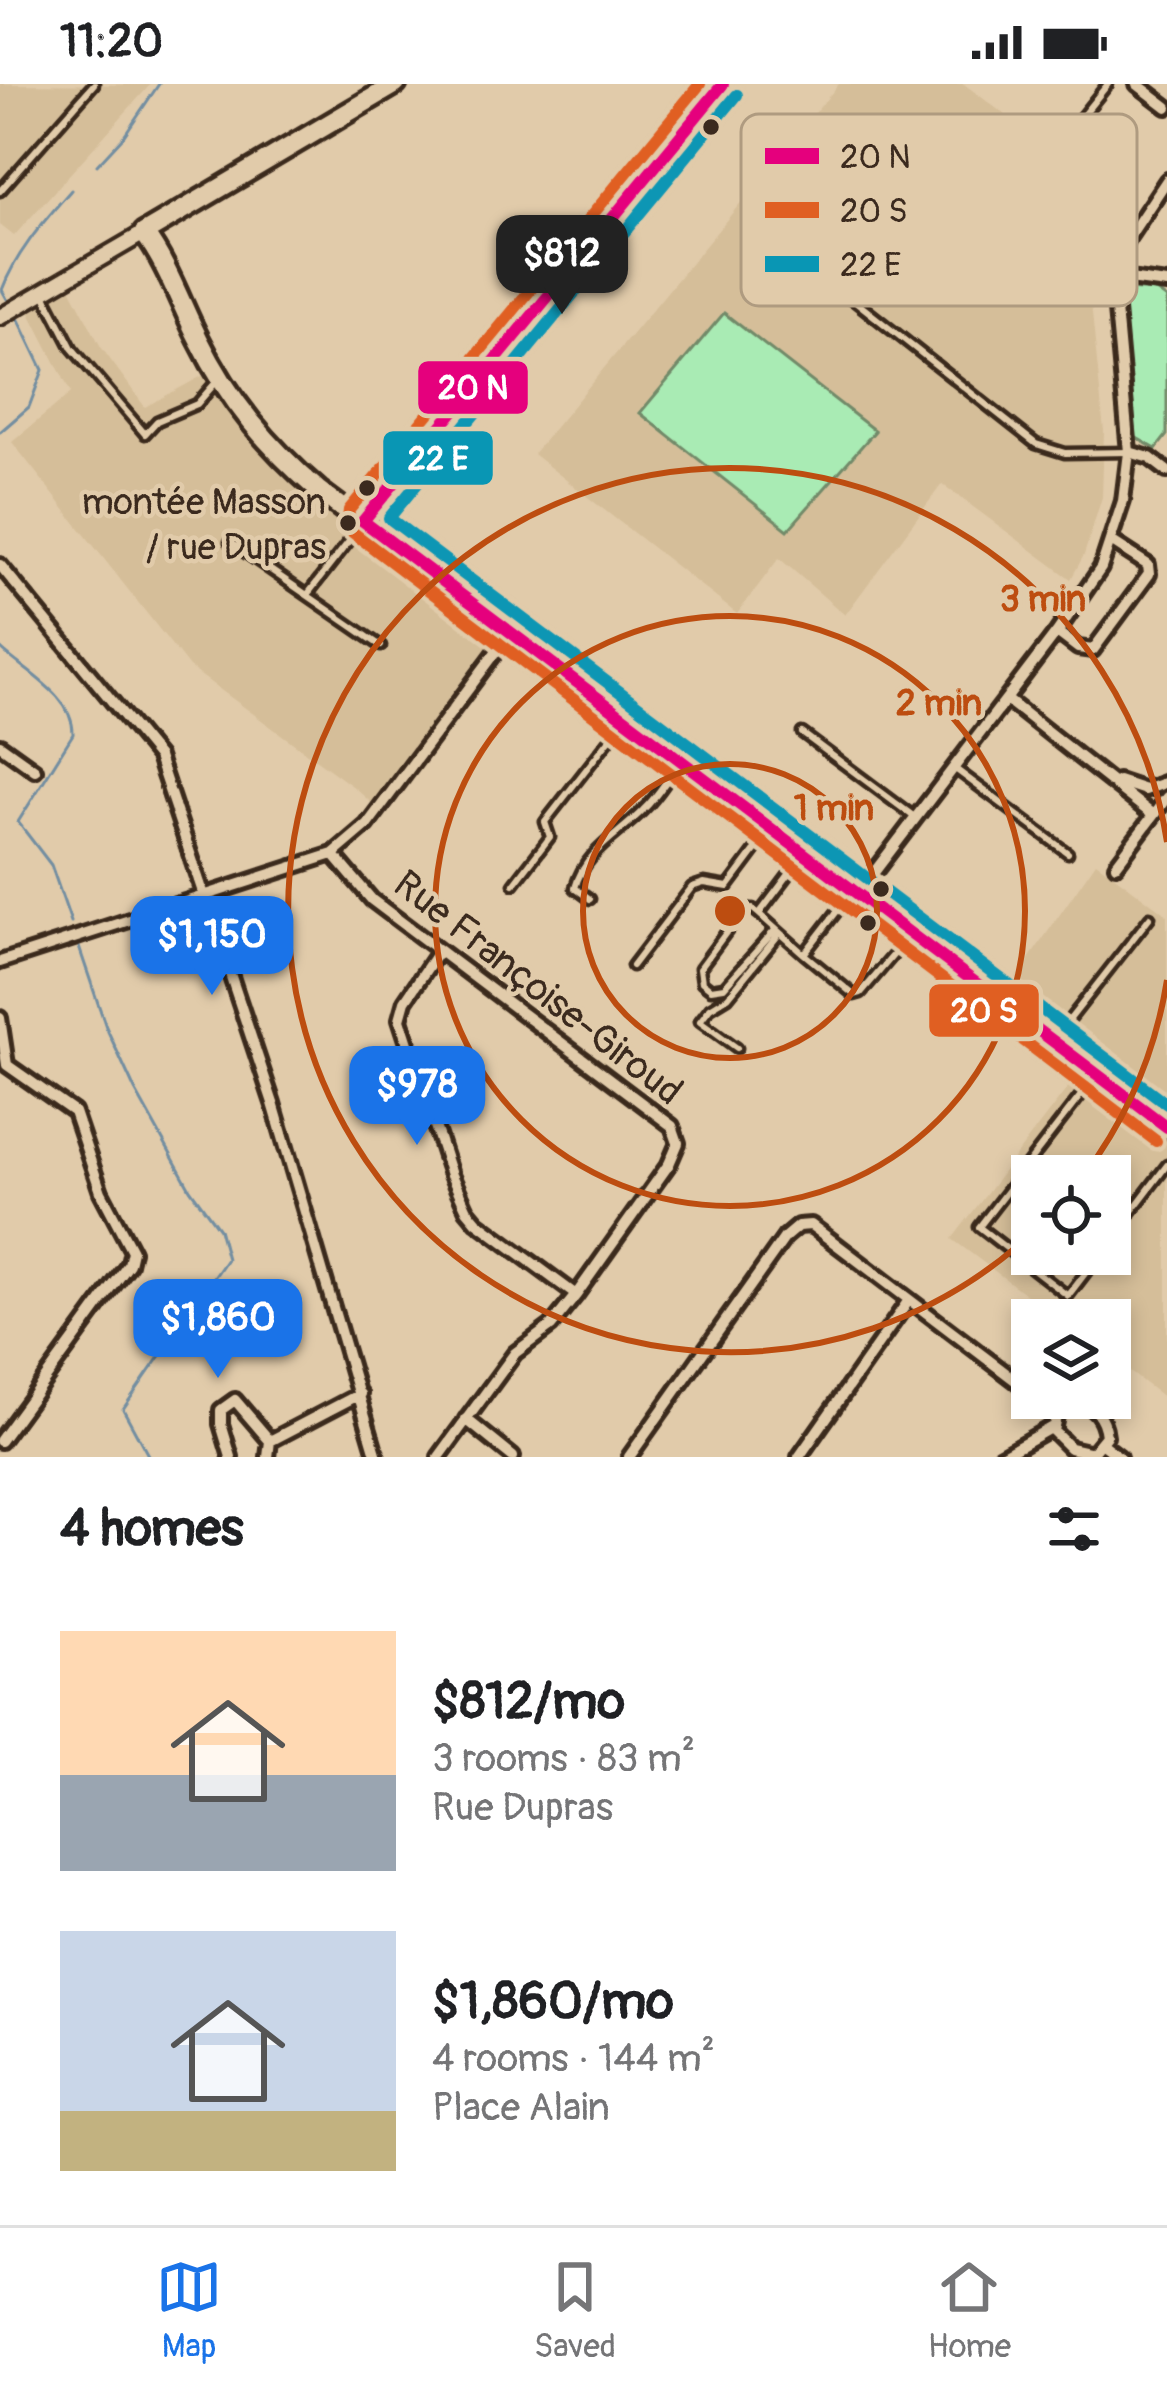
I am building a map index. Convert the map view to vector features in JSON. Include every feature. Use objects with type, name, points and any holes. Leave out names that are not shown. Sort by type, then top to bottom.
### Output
[{"type":"main road","points":[[396,84],[144,233],[219,378],[247,420],[281,458],[1167,1127]]},
{"type":"street","points":[[363,521],[723,84]]},
{"type":"street","points":[[1137,84],[1167,107]]},
{"type":"street","points":[[1137,224],[1167,180]]},
{"type":"street","points":[[0,317],[144,233]]},
{"type":"street","points":[[1137,280],[1167,284]]},
{"type":"street","points":[[854,890],[866,883],[1096,576],[1123,501],[1129,452],[1116,306]]},
{"type":"street","points":[[1129,452],[1150,458],[1167,471]]},
{"type":"street","points":[[1058,632],[1078,648],[1093,650],[1149,574],[1142,558],[1111,541]]},
{"type":"street","points":[[0,565],[158,757],[273,1102],[377,1457]]},
{"type":"street","points":[[0,962],[333,854],[368,825],[510,633]]},
{"type":"street","points":[[1006,699],[1153,815]]},
{"type":"street","points":[[0,745],[34,770]]},
{"type":"street","points":[[1109,778],[1145,790],[1167,782]]},
{"type":"street","points":[[1116,865],[1167,796]]},
{"type":"street","name":"Rue Françoise-Giroud","points":[[333,854],[372,900],[672,1126],[678,1143],[669,1164],[576,1295],[551,1325],[515,1353],[439,1457]]},
{"type":"street","points":[[438,952],[405,1001],[400,1019],[451,1175],[477,1222],[576,1295]]},
{"type":"street","points":[[0,1018],[7,1065],[74,1112],[101,1192],[132,1251],[129,1264],[0,1442]]},
{"type":"street","points":[[629,1457],[785,1237],[798,1226],[811,1225],[1011,1376]]},
{"type":"street","points":[[799,1457],[909,1300]]},
{"type":"street","points":[[271,1441],[360,1394]]},
{"type":"street","points":[[231,1457],[220,1424],[227,1403],[236,1400],[271,1441]]},
{"type":"street","points":[[466,1419],[513,1457]]},
{"type":"street","points":[[999,1457],[1052,1427],[1054,1419]]},
{"type":"street","points":[[1052,1427],[1064,1443],[1090,1456],[1102,1444],[1105,1426],[1100,1419]]},
{"type":"street","points":[[268,1457],[271,1441]]},
{"type":"street","points":[[1102,1444],[1119,1457]]},
{"type":"lane","points":[[0,191],[94,84]]},
{"type":"lane","points":[[1084,114],[1108,84]]},
{"type":"lane","points":[[42,291],[72,348],[145,434],[157,422],[196,404],[219,378]]},
{"type":"lane","points":[[861,306],[1036,445],[1066,453],[1129,452]]},
{"type":"lane","points":[[307,595],[363,521]]},
{"type":"lane","points":[[230,542],[381,646]]},
{"type":"lane","points":[[514,884],[550,837],[545,822],[625,719]]},
{"type":"lane","points":[[802,733],[916,818]]},
{"type":"lane","points":[[590,899],[575,888],[578,878],[604,840],[647,807],[681,761]]},
{"type":"lane","points":[[954,768],[1068,853]]},
{"type":"lane","points":[[632,966],[692,886],[728,887],[771,829]]},
{"type":"lane","points":[[759,914],[805,854]]},
{"type":"lane","points":[[804,954],[854,890]]},
{"type":"lane","points":[[778,931],[724,987],[711,989],[702,982],[700,968],[742,911],[753,909],[854,995],[861,993],[911,934]]},
{"type":"lane","points":[[1053,1040],[1150,916]]},
{"type":"lane","points":[[737,1048],[700,1021],[728,997],[778,931]]},
{"type":"lane","points":[[1035,1155],[1097,1074]]},
{"type":"lane","points":[[1131,1212],[1167,1165]]},
{"type":"lane","points":[[1011,1186],[979,1227],[1011,1252]]},
{"type":"lane","points":[[1041,1275],[1068,1296],[1084,1275]]},
{"type":"shaded area","points":[[0,84],[150,85],[14,236],[0,225]]},
{"type":"shaded area","points":[[839,84],[964,84],[1004,114],[814,114]]},
{"type":"shaded area","points":[[741,202],[741,306],[1091,306],[1104,431],[1102,497],[1084,555],[1071,579],[942,484],[845,615],[779,558],[737,614],[533,454]]},
{"type":"shaded area","points":[[65,278],[101,347],[145,407],[213,370],[246,421],[507,633],[378,809],[189,667],[12,442],[71,393],[24,301]]},
{"type":"shaded area","points":[[1096,862],[1167,915],[1167,1110],[1007,991]]},
{"type":"shaded area","points":[[1079,1073],[1167,1140],[1167,1400],[1131,1373],[1131,1299],[1032,1299],[952,1239],[1011,1162],[1011,1275],[1131,1275],[1131,1155],[1016,1155]]},
{"type":"green space","points":[[1137,290],[1156,291],[1167,299],[1167,435],[1156,449],[1135,437],[1124,306],[1137,306]]},
{"type":"green space","points":[[724,313],[875,431],[788,530],[640,413]]},
{"type":"waterway","points":[[97,165],[123,137],[159,84]]},
{"type":"waterway","points":[[7,299],[2,290],[15,262],[71,190]]},
{"type":"waterway","points":[[0,432],[29,407],[43,370],[18,318]]},
{"type":"waterway","points":[[0,648],[57,696],[71,720],[73,734],[18,822],[51,865],[71,922]]},
{"type":"waterway","points":[[79,947],[106,1027],[135,1090],[190,1189],[219,1229],[227,1259],[123,1409],[149,1457]]},
{"type":"transit line","points":[[700,84],[349,510],[347,528],[1156,1141]]},
{"type":"transit line","points":[[723,84],[363,521],[1167,1127]]},
{"type":"transit line","points":[[737,95],[389,518],[1167,1104]]},
{"type":"place","name":"montée Masson / rue Dupras","points":[[348,523]]}]
